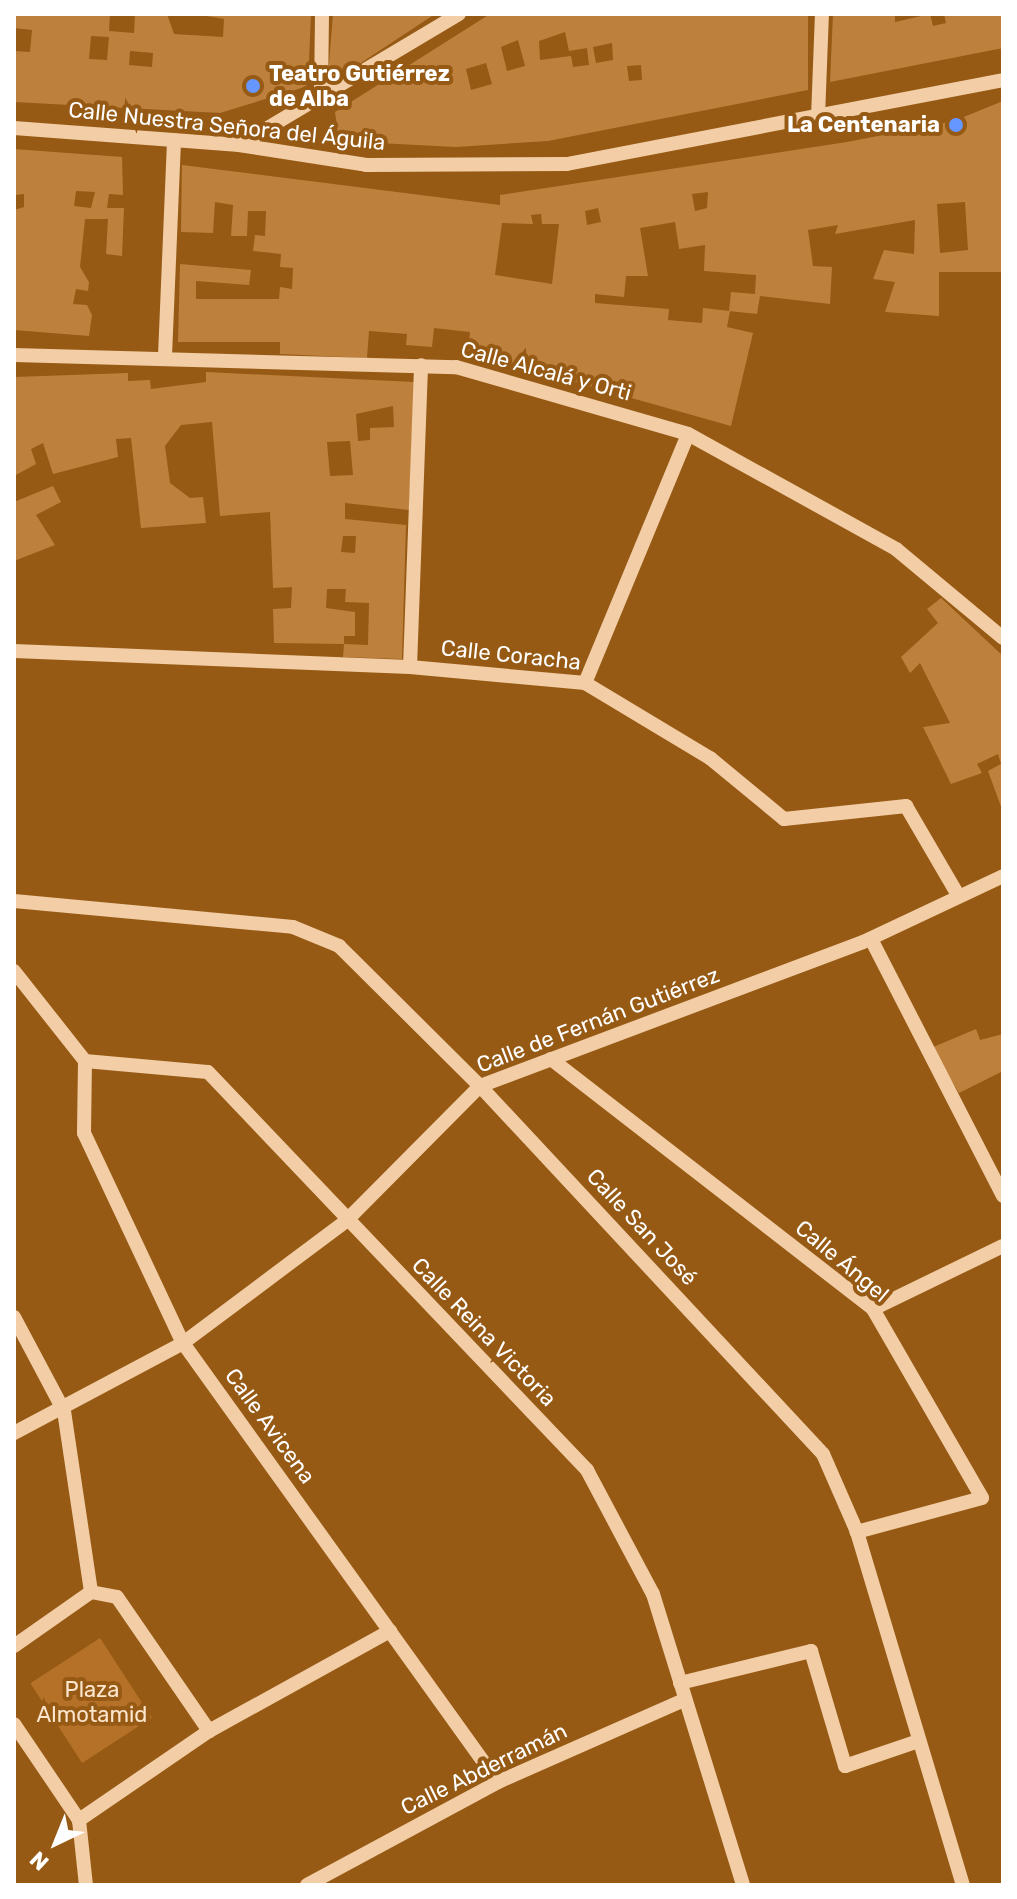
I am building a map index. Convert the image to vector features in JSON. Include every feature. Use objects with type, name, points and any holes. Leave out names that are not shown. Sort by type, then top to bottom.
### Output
[{"type":"street","points":[[321,96],[322,14]]},
{"type":"street","points":[[239,145],[459,14]]},
{"type":"street","points":[[818,117],[822,14]]},
{"type":"street","name":"Calle Nuestra Señora del Águila","points":[[14,128],[239,145],[366,165],[567,164],[1003,80]]},
{"type":"street","points":[[165,356],[174,140]]},
{"type":"street","name":"Calle Alcalá y Orti","points":[[14,355],[165,356],[456,367],[688,434],[896,549],[1003,638]]},
{"type":"street","points":[[410,667],[421,365]]},
{"type":"street","points":[[585,683],[688,434]]},
{"type":"street","name":"Calle Coracha","points":[[14,651],[410,667],[585,683],[710,758],[784,819],[906,806],[958,895]]},
{"type":"street","name":"Calle de Fernán Gutiérrez","points":[[14,1433],[64,1411],[183,1343],[346,1221],[480,1086],[871,939],[1003,876]]},
{"type":"street","name":"Calle San José","points":[[14,901],[293,927],[316,936],[339,946],[480,1086],[823,1454],[857,1532],[963,1885]]},
{"type":"street","points":[[871,939],[1003,1196]]},
{"type":"street","points":[[14,971],[85,1061]]},
{"type":"street","name":"Calle Ángel","points":[[551,1059],[873,1309],[982,1498],[857,1532]]},
{"type":"street","name":"Calle Reina Victoria","points":[[85,1061],[208,1072],[346,1221],[587,1470],[653,1594],[743,1885]]},
{"type":"street","name":"Calle Avicena","points":[[85,1061],[84,1133],[183,1343],[498,1782]]},
{"type":"street","points":[[873,1309],[1003,1246]]},
{"type":"street","points":[[14,1317],[64,1411],[91,1592]]},
{"type":"street","points":[[14,1646],[91,1592],[117,1597],[209,1731]]},
{"type":"street","points":[[79,1820],[209,1731],[390,1631]]},
{"type":"street","points":[[680,1683],[811,1651],[845,1766],[919,1741]]},
{"type":"street","name":"Calle Abderramán","points":[[307,1885],[498,1782],[684,1700]]},
{"type":"street","points":[[14,1724],[79,1820],[86,1885]]},
{"type":"green space","name":"Plaza Almotamid","points":[[100,1638],[152,1718],[82,1763],[30,1683]]},
{"type":"building","points":[[14,14],[110,14],[109,31],[134,33],[135,14],[167,14],[174,34],[223,37],[224,19],[196,14],[311,14],[308,86],[220,113],[14,102],[14,51],[30,52],[32,30],[14,28]],"holes":[[[91,36],[109,37],[107,60],[89,59]],[[130,51],[153,53],[152,67],[129,65]]]},
{"type":"building","points":[[333,14],[435,14],[335,80],[328,76]]},
{"type":"building","points":[[490,14],[808,14],[808,90],[548,141],[456,147],[339,141],[335,112]],"holes":[[[565,32],[569,51],[587,48],[589,65],[573,67],[571,56],[540,60],[539,41]],[[518,40],[525,66],[507,71],[501,47]],[[612,43],[613,60],[596,63],[593,47]],[[486,63],[492,84],[471,90],[466,69]],[[641,65],[642,80],[629,81],[627,66]]]},
{"type":"building","points":[[833,14],[895,14],[895,22],[930,14],[933,26],[946,23],[944,14],[1003,14],[1003,48],[830,82]]},
{"type":"building","points":[[1003,101],[1003,272],[939,272],[939,316],[885,312],[895,282],[873,279],[884,250],[914,254],[915,220],[835,234],[838,225],[808,230],[813,266],[832,267],[830,304],[760,296],[757,314],[730,311],[727,327],[753,333],[731,426],[468,352],[470,332],[434,328],[432,347],[406,345],[407,334],[369,331],[367,358],[280,354],[280,342],[178,342],[180,264],[251,270],[249,285],[196,281],[196,299],[279,299],[280,287],[292,289],[293,268],[280,267],[281,254],[253,251],[255,235],[265,236],[266,211],[248,211],[247,236],[231,236],[233,205],[215,202],[213,233],[181,232],[182,165],[500,205],[500,195],[847,142],[954,121]],"holes":[[[708,192],[707,208],[695,211],[692,194]],[[965,202],[968,250],[940,253],[937,204]],[[598,208],[601,222],[587,225],[585,211]],[[541,214],[542,224],[559,224],[552,284],[495,275],[502,223],[533,224],[531,215]],[[675,222],[679,249],[705,245],[704,271],[756,275],[755,294],[731,292],[729,311],[703,308],[702,323],[668,320],[669,309],[595,303],[595,294],[624,297],[626,276],[648,276],[640,228]]]},
{"type":"building","points":[[14,149],[122,157],[123,195],[109,194],[107,208],[124,208],[122,256],[106,254],[108,219],[85,219],[80,267],[89,282],[88,291],[76,289],[73,304],[87,305],[92,315],[89,336],[14,330],[14,210],[24,207],[24,194],[14,195]],"holes":[[[76,191],[95,192],[91,208],[74,206]]]},
{"type":"building","points":[[206,372],[414,382],[409,510],[345,503],[345,519],[406,525],[402,659],[343,657],[344,644],[274,643],[273,609],[291,608],[292,587],[273,588],[270,512],[220,516],[212,422],[181,425],[165,446],[170,483],[190,498],[203,497],[206,523],[141,528],[131,438],[116,439],[118,457],[53,474],[43,443],[31,449],[36,464],[14,476],[14,377],[128,373],[128,381],[150,380],[151,389],[206,382]],"holes":[[[393,406],[394,427],[370,428],[370,440],[358,441],[356,414]],[[350,441],[353,475],[330,476],[327,442]],[[343,536],[356,536],[355,553],[341,552]],[[327,589],[346,589],[345,602],[369,603],[368,645],[344,644],[344,636],[355,636],[355,612],[326,608]]]},
{"type":"building","points":[[53,486],[61,502],[36,515],[55,545],[14,561],[14,502]]},
{"type":"building","points":[[941,598],[1003,656],[1003,812],[988,771],[1001,764],[998,754],[977,764],[982,773],[951,784],[923,727],[950,723],[920,663],[910,673],[901,657],[938,623],[927,609]]},
{"type":"building","points":[[976,1029],[980,1040],[1003,1034],[1003,1071],[959,1093],[931,1048]]},
{"type":"place","name":"Teatro Gutiérrez de Alba","points":[[253,86]]},
{"type":"place","name":"La Centenaria","points":[[956,125]]}]
